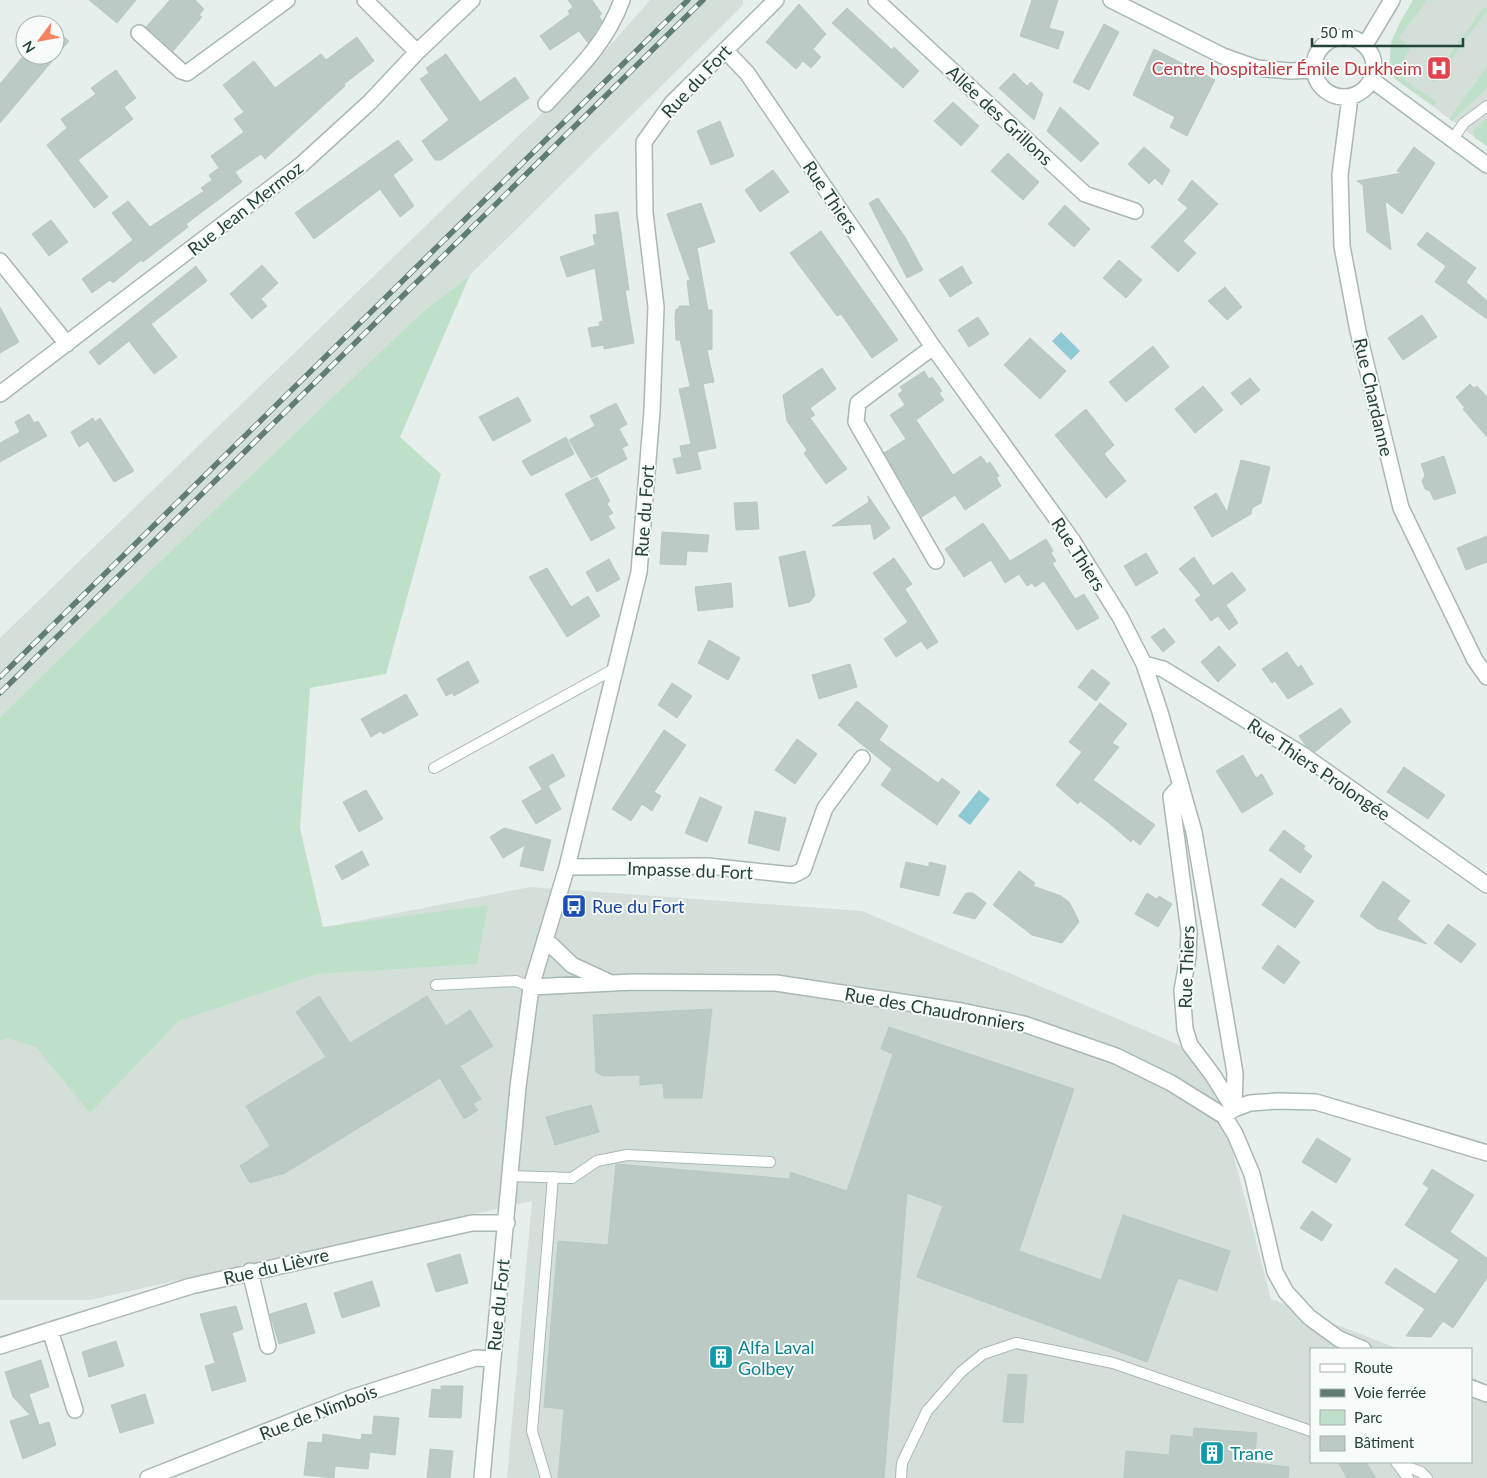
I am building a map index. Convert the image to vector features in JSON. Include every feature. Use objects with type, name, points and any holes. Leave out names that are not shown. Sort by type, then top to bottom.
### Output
[{"type":"street","points":[[139,33],[181,71],[187,73],[287,0]]},
{"type":"street","points":[[365,0],[416,52]]},
{"type":"street","name":"Rue Jean Mermoz","points":[[0,394],[301,164],[370,102],[416,52],[472,0]]},
{"type":"street","points":[[546,104],[591,55],[613,24],[622,0]]},
{"type":"street","name":"Rue du Fort","points":[[482,1478],[491,1359],[507,1222],[530,987],[567,867],[639,572],[652,411],[656,307],[645,213],[644,142],[672,103],[776,0]]},
{"type":"street","name":"Allée des Grillons","points":[[876,0],[1085,194],[1135,211]]},
{"type":"street","points":[[1111,0],[1223,56],[1257,68],[1290,71],[1314,70]]},
{"type":"street","points":[[1365,44],[1392,0]]},
{"type":"street","points":[[1346,37],[1365,44],[1374,61],[1372,80],[1363,91],[1350,97],[1330,94],[1319,84],[1314,70],[1319,50],[1336,38],[1346,37]]},
{"type":"street","name":"Rue Thiers","points":[[725,50],[747,73],[933,347],[1072,540],[1120,616],[1144,664],[1194,832],[1235,1074],[1229,1113]]},
{"type":"street","points":[[1372,80],[1487,165]]},
{"type":"street","name":"Rue Chardanne","points":[[1350,97],[1340,175],[1342,246],[1358,331],[1382,437],[1401,508],[1476,660],[1487,677]]},
{"type":"street","points":[[0,261],[67,344]]},
{"type":"street","points":[[933,347],[858,403],[856,422],[936,562]]},
{"type":"street","name":"Rue Thiers Prolongée","points":[[1144,664],[1164,669],[1303,755],[1487,884]]},
{"type":"street","name":"Impasse du Fort","points":[[567,867],[708,866],[793,875],[803,870],[825,808],[862,758]]},
{"type":"street","name":"Rue Thiers","points":[[1181,785],[1172,796],[1189,932],[1188,957],[1182,990],[1185,1029],[1190,1045],[1212,1074],[1229,1113]]},
{"type":"street","name":"Rue des Chaudronniers","points":[[545,939],[572,965],[610,983]]},
{"type":"street","name":"Rue des Chaudronniers","points":[[530,987],[610,983],[776,982],[961,1010],[1024,1024],[1116,1056],[1229,1113],[1235,1134],[1252,1174],[1275,1272],[1286,1292],[1309,1317],[1339,1339],[1361,1348]]},
{"type":"street","points":[[1229,1113],[1250,1103],[1278,1101],[1316,1102],[1487,1153]]},
{"type":"street","name":"Rue du Lièvre","points":[[0,1346],[191,1286],[250,1271],[472,1223],[507,1222]]},
{"type":"street","points":[[250,1271],[268,1346]]},
{"type":"street","points":[[50,1330],[75,1410]]},
{"type":"street","name":"Rue de Nimbois","points":[[148,1478],[351,1398],[476,1358],[491,1359]]},
{"type":"street","points":[[1472,1388],[1487,1394]]},
{"type":"lane","points":[[1452,140],[1464,123],[1487,106]]},
{"type":"lane","points":[[434,768],[614,669]]},
{"type":"lane","points":[[436,985],[516,981],[530,987]]},
{"type":"lane","points":[[510,1176],[572,1178],[597,1161],[627,1154],[770,1162]]},
{"type":"lane","points":[[546,1478],[532,1431],[553,1177]]},
{"type":"lane","points":[[901,1478],[902,1463],[927,1411],[961,1372],[984,1354],[1016,1343],[1113,1363],[1310,1431]]},
{"type":"lane","points":[[1397,1463],[1408,1478]]},
{"type":"lane","points":[[1398,1463],[1421,1472],[1428,1478]]},
{"type":"shaded area","points":[[650,0],[743,0],[743,5],[470,275],[420,314],[78,640],[0,717],[0,638],[600,57]]},
{"type":"shaded area","name":"Centre hospitalier Émile Durkheim","points":[[1413,0],[1487,0],[1487,146],[1395,79],[1390,62],[1391,41]]},
{"type":"shaded area","points":[[530,887],[862,911],[1208,1057],[1271,1299],[1396,1348],[1310,1348],[1310,1463],[1472,1463],[1472,1377],[1487,1384],[1487,1478],[507,1478],[532,1201],[90,1300],[0,1300],[0,991]]},
{"type":"green space","points":[[1413,0],[1427,0],[1399,38],[1411,48],[1404,59],[1401,68],[1402,74],[1411,85],[1435,101],[1436,104],[1434,106],[1395,79],[1391,68],[1391,48],[1397,28]]},
{"type":"green space","points":[[1485,6],[1487,10],[1435,82],[1431,80]]},
{"type":"green space","points":[[1487,67],[1487,88],[1452,121],[1449,119]]},
{"type":"green space","points":[[1487,118],[1487,146],[1475,138],[1473,131]]},
{"type":"green space","points":[[470,275],[400,437],[441,474],[386,674],[310,688],[300,828],[323,927],[488,905],[477,964],[317,974],[179,1021],[90,1113],[36,1047],[7,1038],[0,1041],[0,717],[78,640],[420,314]]},
{"type":"water","points":[[1061,332],[1080,351],[1071,360],[1052,341]]},
{"type":"water","points":[[979,790],[990,799],[970,825],[958,816]]},
{"type":"building","points":[[89,0],[136,0],[117,23]]},
{"type":"building","points":[[170,0],[195,0],[204,9],[199,15],[202,17],[173,51],[146,27]]},
{"type":"building","points":[[568,0],[592,0],[602,14],[599,16],[602,21],[588,43],[579,31],[550,50],[540,36],[570,14],[568,11],[573,7]]},
{"type":"building","points":[[1032,0],[1058,0],[1049,28],[1064,32],[1058,49],[1020,36]]},
{"type":"building","points":[[799,4],[826,34],[813,49],[821,57],[811,68],[803,61],[796,69],[766,42]]},
{"type":"building","points":[[847,8],[892,50],[894,47],[919,71],[903,88],[832,23]]},
{"type":"building","points":[[1104,24],[1119,32],[1089,90],[1073,82]]},
{"type":"building","points":[[357,37],[374,61],[344,84],[345,86],[265,159],[261,154],[235,172],[242,182],[186,224],[188,227],[143,262],[141,260],[113,283],[110,280],[92,293],[82,279],[133,240],[112,213],[128,201],[150,227],[204,191],[201,188],[212,180],[209,175],[219,168],[211,156],[244,132],[234,119],[244,112],[223,85],[254,61],[275,88],[321,54],[326,60]]},
{"type":"building","points":[[65,38],[69,41],[65,46]]},
{"type":"building","points":[[1154,49],[1215,80],[1187,136],[1170,127],[1175,117],[1133,95]]},
{"type":"building","points":[[446,54],[480,102],[515,77],[529,98],[441,160],[435,160],[422,141],[449,120],[420,79],[429,73],[426,68]]},
{"type":"building","points":[[16,65],[49,65],[0,123],[0,84]]},
{"type":"building","points":[[116,70],[136,98],[124,107],[133,119],[78,160],[108,197],[94,208],[47,145],[67,128],[61,119],[96,94],[91,88]]},
{"type":"building","points":[[1014,73],[1027,86],[1031,82],[1043,94],[1034,120],[999,88]]},
{"type":"building","points":[[953,102],[979,126],[961,146],[934,121]]},
{"type":"building","points":[[1060,107],[1099,143],[1081,162],[1047,131]]},
{"type":"building","points":[[720,121],[734,156],[711,165],[697,131]]},
{"type":"building","points":[[398,140],[413,160],[393,175],[414,206],[400,217],[380,189],[314,239],[295,213]]},
{"type":"building","points":[[1144,147],[1170,170],[1162,185],[1155,178],[1149,184],[1128,164]]},
{"type":"building","points":[[1414,147],[1435,163],[1402,214],[1385,201],[1391,250],[1367,232],[1363,185],[1357,181],[1402,173],[1397,171]]},
{"type":"building","points":[[1008,153],[1039,182],[1023,200],[991,171]]},
{"type":"building","points":[[773,170],[789,192],[760,212],[745,190]]},
{"type":"building","points":[[1192,180],[1218,204],[1183,241],[1196,253],[1178,272],[1151,247],[1188,208],[1178,200]]},
{"type":"building","points":[[878,198],[905,237],[923,270],[907,278],[869,203]]},
{"type":"building","points":[[701,203],[715,242],[697,248],[708,310],[712,310],[712,349],[707,350],[714,382],[690,386],[680,340],[676,340],[675,318],[676,309],[679,309],[679,306],[690,306],[687,281],[690,280],[667,214]]},
{"type":"building","points":[[1065,205],[1090,229],[1074,247],[1048,224]]},
{"type":"building","points":[[618,212],[629,290],[625,290],[634,343],[604,349],[604,345],[592,347],[588,328],[600,326],[599,322],[603,321],[595,268],[567,277],[560,257],[595,245],[593,235],[597,234],[595,215]]},
{"type":"building","points":[[51,220],[68,242],[49,256],[32,234]]},
{"type":"building","points":[[821,231],[898,340],[872,358],[841,314],[837,316],[790,253]]},
{"type":"building","points":[[1427,232],[1476,268],[1466,282],[1487,301],[1487,319],[1435,282],[1446,266],[1417,245]]},
{"type":"building","points":[[1119,260],[1142,280],[1126,298],[1103,278]]},
{"type":"building","points":[[262,265],[278,283],[261,299],[267,306],[252,319],[230,294]]},
{"type":"building","points":[[196,266],[207,281],[151,324],[177,357],[154,374],[129,341],[99,365],[89,352]]},
{"type":"building","points":[[962,266],[972,283],[950,297],[939,280]]},
{"type":"building","points":[[1225,287],[1242,307],[1227,320],[1208,301]]},
{"type":"building","points":[[0,307],[19,342],[0,353]]},
{"type":"building","points":[[1422,315],[1437,337],[1403,360],[1388,338]]},
{"type":"building","points":[[978,317],[989,334],[969,347],[958,330]]},
{"type":"building","points":[[1030,338],[1066,371],[1040,399],[1004,365]]},
{"type":"building","points":[[1153,346],[1169,367],[1126,402],[1109,382]]},
{"type":"building","points":[[822,368],[836,389],[810,408],[815,415],[810,418],[847,469],[826,484],[804,453],[807,450],[787,421],[783,395]]},
{"type":"building","points":[[924,371],[929,379],[932,377],[942,391],[939,393],[944,400],[916,420],[953,475],[981,456],[987,464],[990,462],[999,476],[996,477],[1001,486],[965,510],[955,495],[922,517],[884,453],[906,439],[890,415],[905,405],[898,394],[903,391],[900,387]]},
{"type":"building","points":[[1250,378],[1260,390],[1241,405],[1231,393]]},
{"type":"building","points":[[703,384],[716,448],[697,452],[701,469],[677,474],[673,459],[682,457],[680,446],[691,444],[679,389]]},
{"type":"building","points":[[1470,384],[1474,388],[1477,386],[1487,397],[1487,437],[1463,409],[1465,408],[1456,397]]},
{"type":"building","points":[[1203,386],[1223,410],[1195,433],[1175,409]]},
{"type":"building","points":[[518,397],[531,421],[493,441],[479,417]]},
{"type":"building","points":[[616,403],[627,424],[619,429],[628,445],[622,448],[627,459],[591,478],[569,440],[595,426],[590,416]]},
{"type":"building","points":[[1086,409],[1114,445],[1104,454],[1126,481],[1106,498],[1055,435]]},
{"type":"building","points":[[29,414],[34,423],[38,421],[47,436],[0,462],[0,443],[20,432],[15,422]]},
{"type":"building","points":[[93,418],[95,422],[100,418],[134,471],[114,482],[88,441],[79,447],[71,432]]},
{"type":"building","points":[[566,437],[574,454],[531,476],[522,461]]},
{"type":"building","points":[[1444,456],[1456,493],[1434,500],[1430,491],[1425,489],[1422,481],[1425,475],[1421,464]]},
{"type":"building","points":[[1241,460],[1270,467],[1261,503],[1252,508],[1251,514],[1212,537],[1194,507],[1216,493],[1227,512]]},
{"type":"building","points":[[597,477],[610,501],[607,504],[613,513],[608,516],[615,528],[591,541],[565,494]]},
{"type":"building","points":[[868,496],[890,528],[874,540],[871,524],[832,526],[869,502]]},
{"type":"building","points":[[757,502],[759,529],[736,530],[734,503]]},
{"type":"building","points":[[983,523],[1010,561],[1046,539],[1056,561],[1052,563],[1075,599],[1084,594],[1099,618],[1077,630],[1044,581],[1035,587],[1032,583],[1027,586],[1019,574],[1005,583],[991,560],[964,577],[945,549]]},
{"type":"building","points":[[662,532],[709,535],[707,552],[687,551],[686,565],[660,564]]},
{"type":"building","points":[[1487,536],[1487,562],[1466,570],[1457,548]]},
{"type":"building","points":[[805,551],[815,595],[810,602],[789,607],[779,557]]},
{"type":"building","points":[[1146,553],[1158,573],[1136,586],[1124,566]]},
{"type":"building","points":[[1194,557],[1213,586],[1232,572],[1246,590],[1226,605],[1238,623],[1229,630],[1218,616],[1211,621],[1195,600],[1201,595],[1179,569]]},
{"type":"building","points":[[894,558],[912,584],[905,589],[938,642],[927,649],[921,641],[896,657],[884,639],[908,622],[873,573]]},
{"type":"building","points":[[609,559],[620,579],[597,592],[586,572]]},
{"type":"building","points":[[547,568],[571,607],[588,596],[600,616],[567,637],[529,577]]},
{"type":"building","points":[[731,583],[733,607],[698,611],[695,587]]},
{"type":"building","points":[[1164,628],[1175,642],[1163,652],[1151,637]]},
{"type":"building","points":[[709,640],[740,658],[728,680],[698,663]]},
{"type":"building","points":[[1219,646],[1236,665],[1218,682],[1201,662]]},
{"type":"building","points":[[1287,652],[1298,668],[1301,665],[1313,684],[1288,699],[1275,681],[1272,683],[1262,669]]},
{"type":"building","points":[[468,661],[479,682],[454,696],[452,693],[446,696],[437,679]]},
{"type":"building","points":[[850,664],[857,687],[819,699],[812,675]]},
{"type":"building","points":[[1092,669],[1110,683],[1096,701],[1078,687]]},
{"type":"building","points":[[672,683],[692,696],[677,718],[658,705]]},
{"type":"building","points":[[406,694],[418,715],[383,734],[381,731],[371,737],[361,719]]},
{"type":"building","points":[[857,701],[888,726],[879,740],[938,783],[942,778],[960,792],[937,825],[881,785],[892,769],[838,725]]},
{"type":"building","points":[[1100,703],[1127,724],[1112,743],[1119,747],[1093,780],[1155,825],[1140,845],[1133,839],[1131,842],[1080,801],[1078,804],[1056,785],[1082,752],[1069,742]]},
{"type":"building","points":[[1341,708],[1351,722],[1315,752],[1306,746],[1299,736]]},
{"type":"building","points":[[664,730],[686,745],[654,792],[661,796],[652,811],[642,804],[631,821],[612,809]]},
{"type":"building","points":[[797,739],[817,754],[795,784],[775,770]]},
{"type":"building","points":[[553,754],[565,776],[542,789],[529,767]]},
{"type":"building","points":[[1243,755],[1256,778],[1262,774],[1273,794],[1242,813],[1216,771]]},
{"type":"building","points":[[1404,767],[1445,795],[1428,819],[1387,792]]},
{"type":"building","points":[[548,786],[561,809],[536,824],[522,801]]},
{"type":"building","points":[[366,790],[383,819],[359,832],[343,802]]},
{"type":"building","points":[[700,797],[722,807],[707,842],[685,833]]},
{"type":"building","points":[[755,811],[786,818],[779,851],[748,843]]},
{"type":"building","points":[[504,828],[551,840],[543,871],[520,866],[525,845],[503,858],[490,837]]},
{"type":"building","points":[[1284,830],[1305,846],[1303,849],[1312,856],[1300,873],[1269,850]]},
{"type":"building","points":[[362,851],[369,865],[342,880],[335,866]]},
{"type":"building","points":[[906,862],[929,867],[929,862],[946,866],[939,896],[900,887]]},
{"type":"building","points":[[1019,871],[1035,883],[1033,886],[1061,896],[1069,902],[1079,922],[1062,943],[1032,935],[993,905]]},
{"type":"building","points":[[1281,878],[1314,901],[1295,928],[1262,905]]},
{"type":"building","points":[[1383,881],[1410,901],[1397,919],[1427,944],[1378,929],[1360,916]]},
{"type":"building","points":[[966,893],[973,893],[986,903],[975,919],[953,913]]},
{"type":"building","points":[[1147,893],[1157,899],[1159,896],[1172,904],[1158,927],[1135,914]]},
{"type":"building","points":[[1448,924],[1476,944],[1461,963],[1434,943]]},
{"type":"building","points":[[1278,945],[1300,962],[1284,984],[1262,968]]},
{"type":"building","points":[[319,996],[350,1043],[427,996],[446,1026],[470,1010],[493,1046],[460,1066],[481,1099],[473,1104],[478,1110],[464,1119],[440,1078],[285,1173],[250,1183],[240,1166],[270,1146],[246,1106],[326,1057],[296,1012]]},
{"type":"building","points":[[712,1009],[702,1098],[664,1098],[663,1083],[640,1085],[640,1075],[603,1076],[596,1072],[593,1015]]},
{"type":"building","points":[[889,1027],[1074,1089],[1019,1251],[1101,1280],[1123,1215],[1230,1251],[1217,1291],[1178,1278],[1147,1362],[917,1277],[943,1206],[907,1193],[884,1478],[558,1478],[564,1409],[544,1407],[558,1241],[608,1245],[616,1164],[790,1179],[790,1172],[847,1191],[893,1054],[881,1049]]},
{"type":"building","points":[[591,1105],[599,1132],[555,1145],[546,1117]]},
{"type":"building","points":[[1317,1138],[1351,1159],[1336,1183],[1302,1162]]},
{"type":"building","points":[[1432,1169],[1474,1195],[1450,1232],[1487,1258],[1487,1278],[1453,1328],[1443,1321],[1431,1337],[1406,1336],[1425,1309],[1385,1283],[1395,1268],[1435,1294],[1459,1260],[1405,1225],[1429,1188],[1423,1184]]},
{"type":"building","points":[[1312,1211],[1332,1225],[1322,1241],[1300,1228]]},
{"type":"building","points":[[460,1254],[468,1283],[436,1292],[427,1264]]},
{"type":"building","points":[[372,1281],[380,1306],[342,1318],[334,1293]]},
{"type":"building","points":[[306,1303],[315,1333],[279,1344],[270,1314]]},
{"type":"building","points":[[236,1306],[243,1329],[232,1333],[246,1381],[212,1391],[205,1366],[215,1363],[200,1314]]},
{"type":"building","points":[[116,1341],[124,1366],[89,1377],[82,1352]]},
{"type":"building","points":[[41,1360],[49,1387],[29,1394],[39,1425],[49,1422],[56,1445],[23,1459],[10,1421],[30,1415],[13,1397],[5,1372]]},
{"type":"building","points":[[1008,1374],[1027,1375],[1023,1423],[1003,1422]]},
{"type":"building","points":[[441,1386],[463,1386],[461,1418],[429,1417],[432,1389],[441,1390]]},
{"type":"building","points":[[145,1394],[154,1423],[120,1433],[111,1405]]},
{"type":"building","points":[[374,1416],[399,1418],[395,1455],[370,1452],[368,1469],[335,1466],[334,1478],[304,1475],[308,1442],[322,1443],[323,1434],[361,1440],[362,1434],[372,1435]]},
{"type":"building","name":"Trane","points":[[1194,1428],[1257,1433],[1254,1463],[1289,1467],[1288,1478],[1124,1478],[1126,1451],[1169,1455],[1171,1435],[1193,1437]]},
{"type":"building","points":[[430,1449],[453,1451],[450,1478],[427,1478]]},
{"type":"building","points":[[1339,1463],[1367,1463],[1376,1478],[1347,1478]]},
{"type":"railway","points":[[0,677],[688,0]]},
{"type":"railway","points":[[0,693],[703,0]]},
{"type":"place","name":"Centre hospitalier Émile Durkheim","points":[[1439,68]]},
{"type":"place","name":"Rue du Fort","points":[[574,906]]},
{"type":"place","name":"Alfa Laval Golbey","points":[[721,1357]]},
{"type":"place","name":"Trane","points":[[1212,1453]]}]
